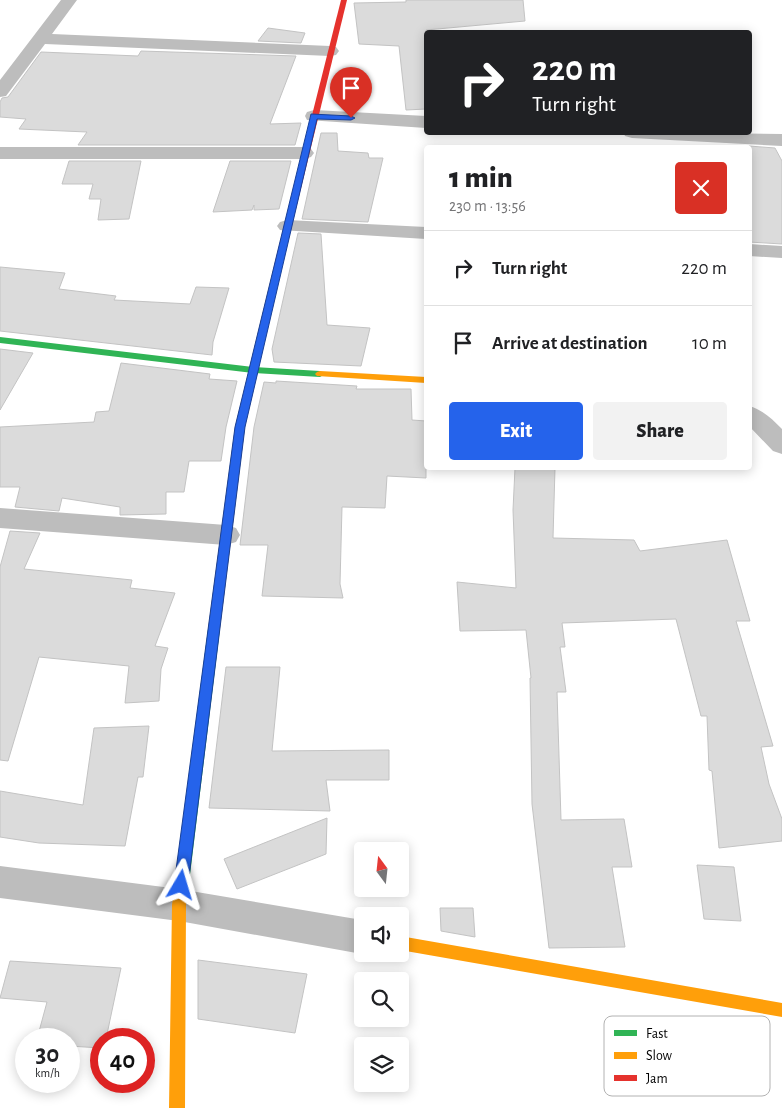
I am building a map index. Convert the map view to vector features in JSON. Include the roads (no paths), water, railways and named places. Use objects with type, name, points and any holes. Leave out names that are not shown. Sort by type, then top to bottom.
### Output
[{"type":"street","points":[[0,92],[69,0]]},
{"type":"street","points":[[177,1108],[179,1091],[179,905],[240,427],[304,153],[344,0]]},
{"type":"street","points":[[39,39],[330,51]]},
{"type":"street","points":[[314,116],[424,122]]},
{"type":"street","points":[[688,135],[782,140]]},
{"type":"street","points":[[0,153],[304,153]]},
{"type":"street","points":[[288,226],[424,233]]},
{"type":"street","points":[[752,250],[782,252]]},
{"type":"street","points":[[0,340],[253,370],[424,380]]},
{"type":"street","points":[[752,416],[762,423],[782,445]]},
{"type":"street","points":[[0,518],[226,535]]},
{"type":"street","points":[[0,882],[179,905],[354,936]]},
{"type":"street","points":[[409,945],[782,1010]]}]
